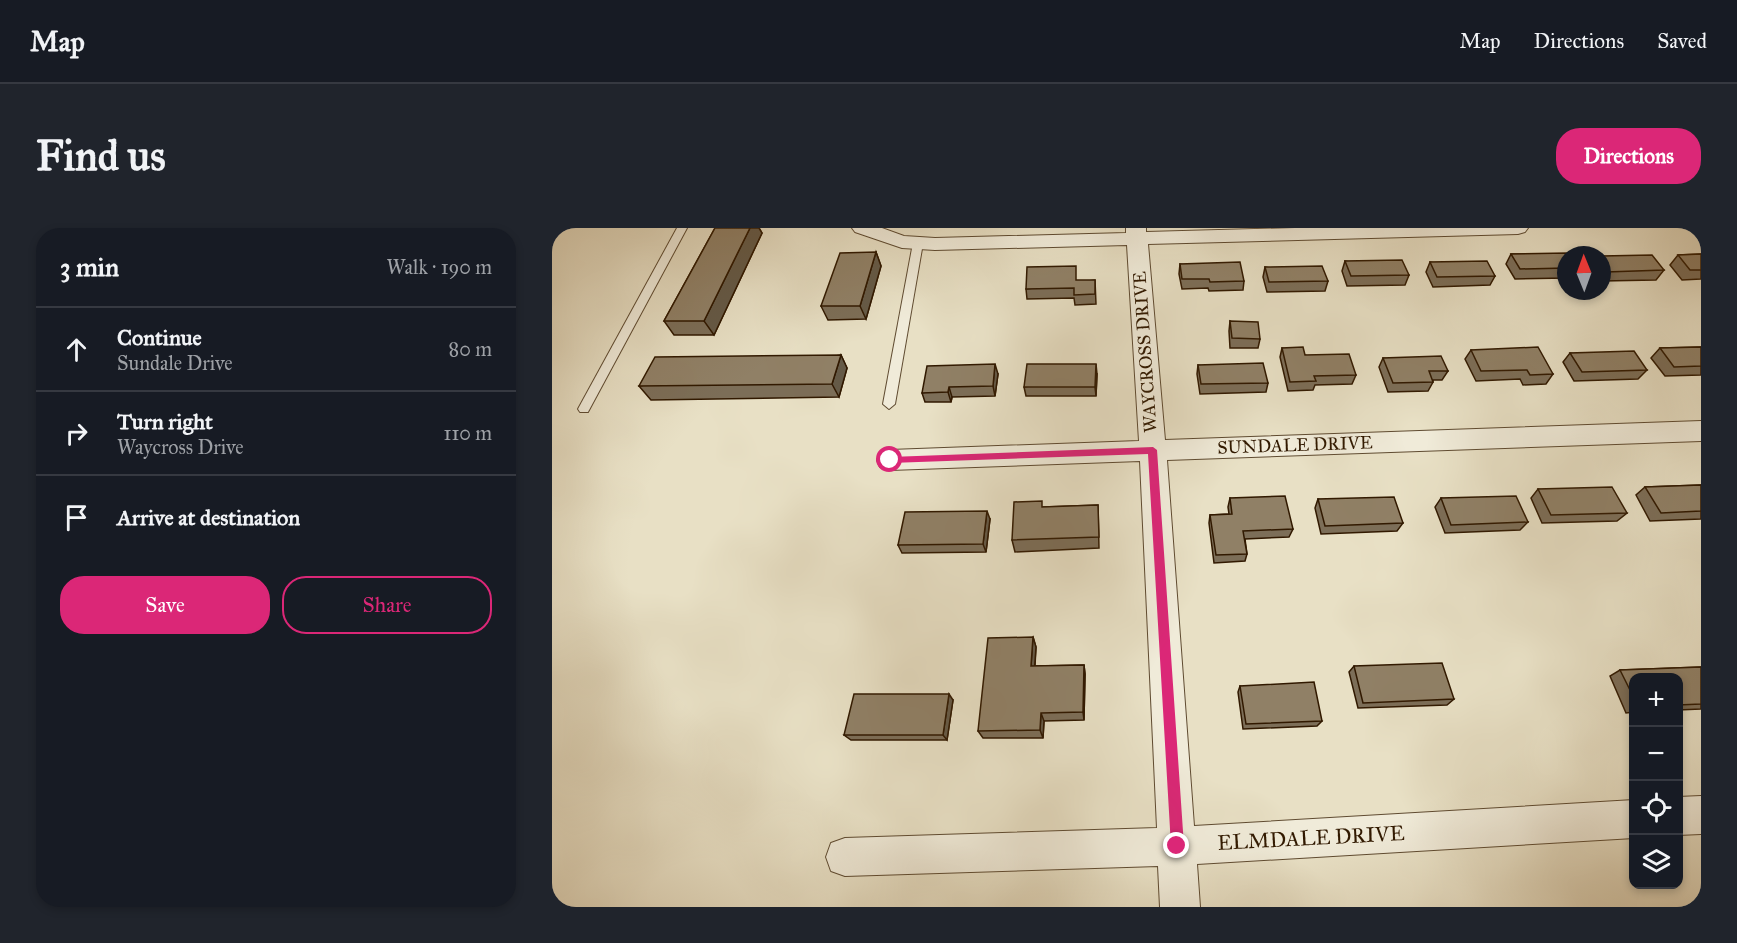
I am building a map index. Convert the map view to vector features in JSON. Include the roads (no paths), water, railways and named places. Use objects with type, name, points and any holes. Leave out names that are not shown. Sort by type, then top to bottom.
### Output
[{"type":"street","points":[[862,228],[888,239],[918,243],[1136,233],[1518,228]]},
{"type":"street","name":"WAYCROSS DRIVE","points":[[1136,233],[1153,450],[1180,907]]},
{"type":"street","name":"SUNDALE DRIVE","points":[[890,460],[1701,431]]},
{"type":"street","points":[[1683,816],[1701,815]]},
{"type":"street","name":"ELMDALE DRIVE","points":[[845,857],[1177,846],[1629,819]]},
{"type":"lane","points":[[584,409],[682,228]]},
{"type":"lane","points":[[889,404],[918,243]]}]
